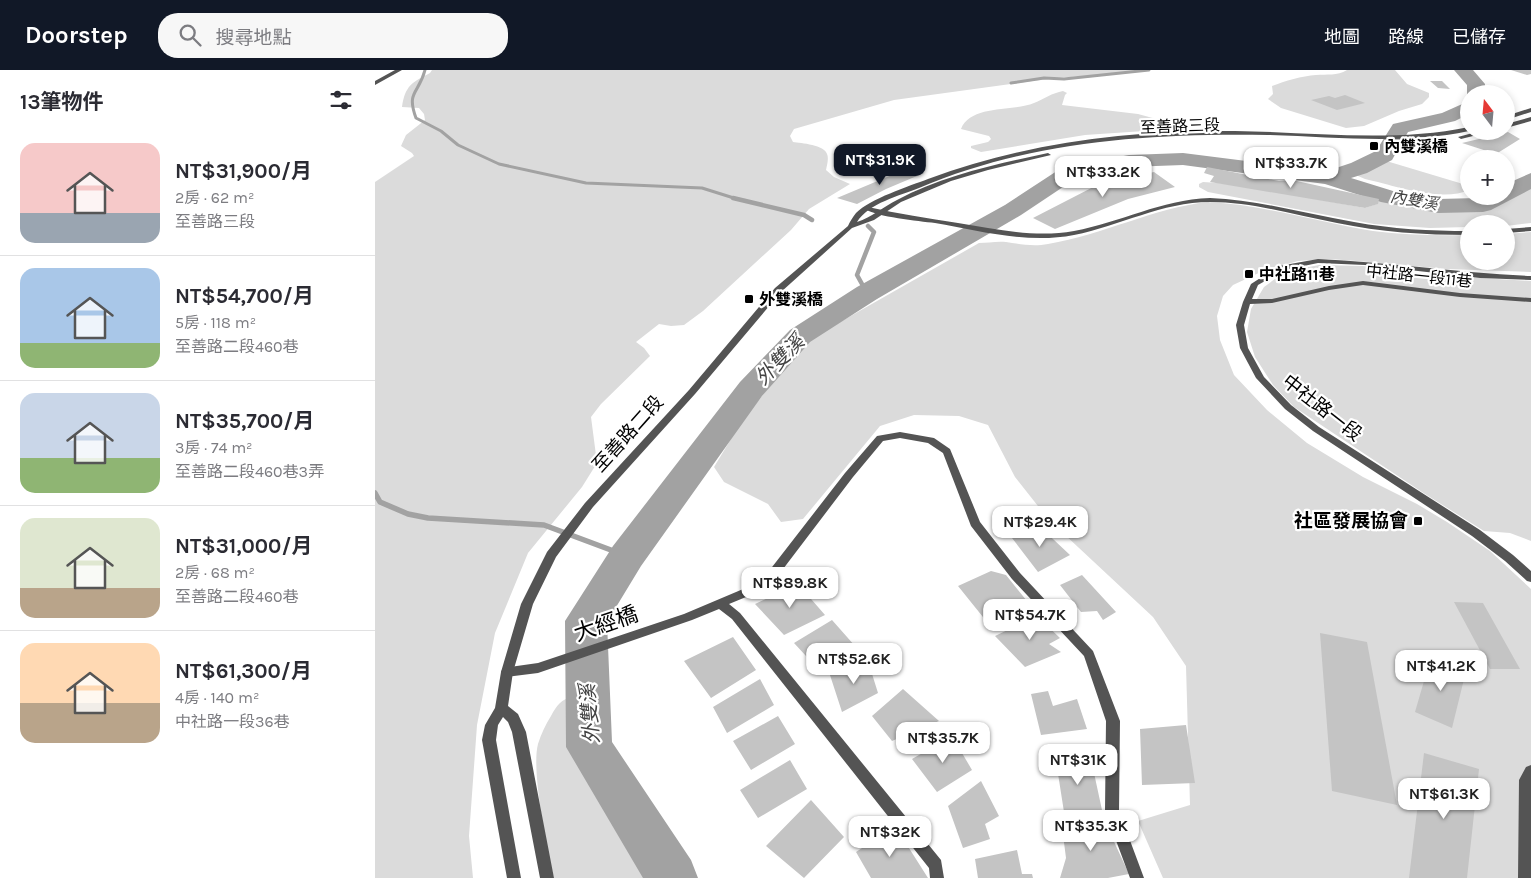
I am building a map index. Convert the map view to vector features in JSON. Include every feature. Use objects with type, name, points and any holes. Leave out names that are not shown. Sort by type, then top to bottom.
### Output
[{"type":"street","points":[[375,83],[399,70]]},
{"type":"street","points":[[1515,115],[1531,110]]},
{"type":"street","points":[[1515,123],[1531,119]]},
{"type":"street","name":"至善路三段","points":[[1067,152],[1110,144],[1174,138],[1373,141],[1460,131]]},
{"type":"street","name":"至善路三段","points":[[868,209],[941,176],[981,162],[1087,141],[1123,136],[1195,132],[1407,143],[1460,137]]},
{"type":"street","points":[[882,212],[899,201],[949,180],[987,168],[1058,153]]},
{"type":"street","points":[[868,209],[1021,235],[1047,237],[1095,229],[1154,208],[1182,202],[1208,200],[1237,201],[1376,229],[1460,233]]},
{"type":"street","name":"至善路二段","points":[[514,878],[489,740],[492,725],[501,708],[507,672],[527,604],[551,554],[589,504],[692,392],[777,290],[850,227],[859,214],[868,209]]},
{"type":"street","name":"至善路二段","points":[[850,227],[872,219],[882,212]]},
{"type":"street","points":[[1515,231],[1531,230]]},
{"type":"street","name":"中社路一段","points":[[1531,278],[1480,276],[1365,263],[1318,262],[1282,268],[1255,284],[1240,324],[1244,348],[1260,378],[1288,407],[1316,429],[1476,533],[1509,558],[1531,578]]},
{"type":"street","name":"中社路一段11巷","points":[[1247,302],[1272,301],[1329,288],[1363,283],[1460,295],[1531,300]]},
{"type":"street","name":"大經橋","points":[[507,672],[538,668],[688,617],[759,587],[773,574],[880,438],[900,436],[931,440],[947,451],[975,523],[1016,576],[1089,654],[1113,720],[1112,811],[1137,878]]},
{"type":"street","points":[[719,603],[736,616],[936,865],[937,878]]},
{"type":"street","points":[[501,708],[513,718],[519,732],[547,878]]},
{"type":"street","points":[[1525,878],[1526,780],[1531,771]]},
{"type":"shaded area","points":[[432,70],[1140,70],[1119,74],[1054,78],[894,100],[794,129],[790,136],[793,142],[822,148],[828,156],[826,170],[834,177],[850,184],[809,209],[791,230],[703,311],[684,325],[671,326],[659,324],[636,342],[650,356],[601,404],[591,417],[597,463],[582,487],[528,553],[495,633],[477,725],[469,836],[473,878],[375,878],[375,182],[414,156],[401,146],[406,135],[425,120],[424,114],[419,108],[402,107],[403,100],[407,89]]},
{"type":"shaded area","points":[[1347,70],[1395,70],[1407,84],[1429,93],[1429,97],[1422,104],[1399,111],[1364,126],[1346,128],[1281,108],[1268,99],[1273,94],[1272,86],[1277,84],[1305,76],[1336,74]]},
{"type":"shaded area","points":[[1063,91],[1067,93],[1062,105],[1138,114],[1160,120],[1160,123],[1174,129],[1085,135],[981,152],[971,148],[971,146],[988,142],[991,139],[989,136],[961,129],[966,121],[983,112],[1025,106]]},
{"type":"shaded area","points":[[1383,160],[1460,183],[1460,193],[1445,195],[1417,192],[1365,179],[1358,176],[1358,172]]},
{"type":"shaded area","points":[[1203,182],[1233,184],[1365,208],[1377,204],[1379,199],[1453,209],[1468,209],[1490,205],[1515,205],[1515,194],[1531,185],[1531,223],[1515,225],[1515,215],[1460,215],[1460,227],[1430,228],[1374,224],[1208,192],[1199,187],[1199,184]]},
{"type":"shaded area","points":[[1208,202],[1229,204],[1270,210],[1373,231],[1421,235],[1460,235],[1460,269],[1329,259],[1298,261],[1263,271],[1233,285],[1223,296],[1217,316],[1220,340],[1234,375],[1267,410],[1307,443],[1363,477],[1417,504],[1490,551],[1531,589],[1531,878],[1163,878],[1138,821],[1190,805],[1186,666],[1153,617],[1049,520],[1015,477],[988,425],[959,416],[914,415],[880,426],[803,519],[781,522],[768,504],[724,482],[714,467],[742,421],[805,342],[979,243],[1048,244],[1068,240],[1188,205]]},
{"type":"shaded area","points":[[1531,232],[1531,272],[1474,270],[1515,270],[1515,233]]},
{"type":"shaded area","points":[[1319,265],[1363,266],[1432,275],[1531,281],[1531,541],[1510,533],[1484,531],[1294,407],[1273,385],[1255,357],[1247,332],[1251,309],[1264,287],[1279,276],[1294,270]]},
{"type":"shaded area","points":[[573,697],[577,704],[573,727],[573,747],[645,878],[554,878],[538,790],[536,756],[538,744],[545,726],[555,709],[562,701]]},
{"type":"building","points":[[1511,70],[1531,70],[1531,74],[1527,75]]},
{"type":"building","points":[[1430,81],[1442,81],[1450,89],[1438,88]]},
{"type":"building","points":[[1345,95],[1365,103],[1337,110],[1311,100],[1329,96],[1335,98]]},
{"type":"building","points":[[1515,136],[1520,139],[1502,150],[1484,150],[1462,143],[1475,140],[1515,140]]},
{"type":"building","points":[[911,167],[924,173],[857,204],[837,198]]},
{"type":"building","points":[[1207,167],[1279,181],[1292,180],[1379,199],[1378,204],[1365,208],[1210,182],[1214,176],[1204,173]]},
{"type":"building","points":[[1154,172],[1175,187],[1128,199],[1055,229],[1033,218],[1101,183]]},
{"type":"building","points":[[1037,524],[1070,555],[1038,572],[1012,538]]},
{"type":"building","points":[[991,571],[1006,575],[1031,606],[991,627],[958,586]]},
{"type":"building","points":[[1082,575],[1116,612],[1103,620],[1097,611],[1081,612],[1060,585]]},
{"type":"building","points":[[798,584],[825,615],[784,635],[755,604]]},
{"type":"building","points":[[1454,602],[1483,603],[1520,669],[1490,669]]},
{"type":"building","points":[[1037,616],[1060,638],[1049,644],[1061,652],[1025,667],[995,636]]},
{"type":"building","points":[[832,620],[855,646],[818,669],[794,643]]},
{"type":"building","points":[[1320,633],[1367,642],[1397,805],[1332,791]]},
{"type":"building","points":[[733,637],[756,670],[711,698],[684,661]]},
{"type":"building","points":[[1431,657],[1466,671],[1452,728],[1415,712]]},
{"type":"building","points":[[868,661],[878,693],[842,712],[829,672]]},
{"type":"building","points":[[760,679],[774,705],[727,733],[713,707]]},
{"type":"building","points":[[903,689],[939,721],[892,741],[872,716]]},
{"type":"building","points":[[1048,691],[1053,706],[1077,699],[1087,729],[1041,735],[1031,694]]},
{"type":"building","points":[[778,716],[795,744],[751,770],[733,741]]},
{"type":"building","points":[[1186,725],[1195,783],[1142,785],[1140,729]]},
{"type":"building","points":[[952,736],[972,770],[937,792],[912,759]]},
{"type":"building","points":[[1424,753],[1479,769],[1467,878],[1409,878]]},
{"type":"building","points":[[1091,759],[1102,810],[1064,812],[1056,761]]},
{"type":"building","points":[[790,760],[807,789],[758,818],[740,790]]},
{"type":"building","points":[[981,781],[999,816],[985,824],[990,839],[963,848],[948,806]]},
{"type":"building","points":[[811,800],[844,837],[804,878],[766,846]]},
{"type":"building","points":[[1103,818],[1129,874],[1108,878],[1060,878],[1066,858],[1062,827]]},
{"type":"building","points":[[895,826],[928,878],[871,878],[856,852]]},
{"type":"building","points":[[1017,850],[1022,874],[1032,874],[1033,878],[978,878],[975,859]]},
{"type":"waterway","points":[[425,70],[412,102],[416,118],[441,131],[458,145],[499,164],[586,183],[702,188],[736,199]]},
{"type":"waterway","points":[[1011,83],[1044,78],[1064,79],[1149,70]]},
{"type":"waterway","points":[[1463,70],[1476,85]]},
{"type":"waterway","points":[[1328,178],[1359,168],[1384,155],[1400,128],[1448,117],[1460,111]]},
{"type":"waterway","name":"外雙溪","points":[[672,878],[589,747],[586,621],[627,556],[751,389],[800,336],[867,293],[1013,210],[1071,172],[1129,161],[1183,159],[1328,178]]},
{"type":"waterway","name":"內雙溪","points":[[1328,178],[1389,197],[1438,206],[1483,205]]},
{"type":"waterway","name":"內雙溪","points":[[1515,188],[1531,180]]},
{"type":"waterway","points":[[736,199],[804,215],[812,220]]},
{"type":"waterway","points":[[867,293],[857,275],[874,232],[868,226]]},
{"type":"waterway","points":[[375,493],[380,502],[408,514],[428,518],[544,525],[627,556]]},
{"type":"place","name":"內雙溪橋","points":[[1374,146]]},
{"type":"place","name":"中社路11巷","points":[[1249,274]]},
{"type":"place","name":"外雙溪橋","points":[[749,299]]},
{"type":"place","name":"社區發展協會","points":[[1418,521]]}]
